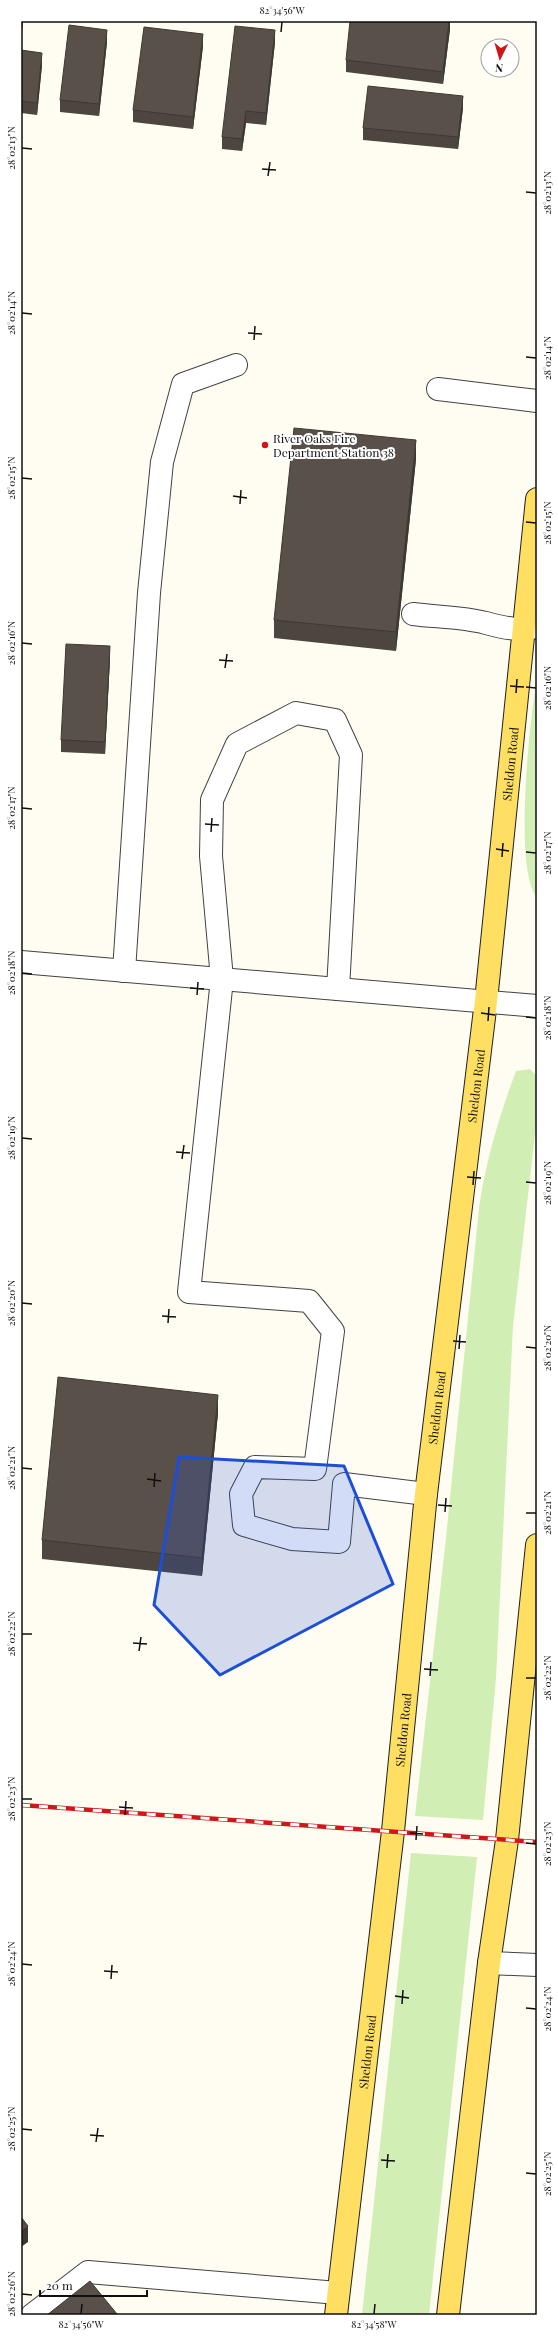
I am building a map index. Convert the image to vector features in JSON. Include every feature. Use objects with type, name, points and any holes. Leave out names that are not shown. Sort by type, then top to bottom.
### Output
[{"type":"main road","name":"Sheldon Road","points":[[336,2315],[393,1831],[426,1494],[530,629],[537,499]]},
{"type":"main road","points":[[448,2315],[489,1963],[507,1840],[537,1545]]},
{"type":"lane","points":[[124,971],[149,593],[162,462],[183,384],[236,365]]},
{"type":"lane","points":[[438,389],[537,401]]},
{"type":"lane","points":[[412,614],[530,629]]},
{"type":"lane","points":[[315,1469],[333,1331],[309,1301],[189,1292],[222,979],[211,856],[212,800],[237,744],[296,713],[335,720],[351,755],[338,989]]},
{"type":"lane","points":[[21,962],[537,1006]]},
{"type":"lane","points":[[344,1484],[339,1542],[292,1539],[244,1525],[241,1494],[255,1467],[315,1469],[344,1484],[426,1494]]},
{"type":"lane","points":[[489,1963],[537,1965]]},
{"type":"lane","points":[[32,2315],[88,2272],[338,2293]]},
{"type":"highlighted area","points":[[179,1457],[344,1466],[393,1584],[220,1675],[154,1605]]},
{"type":"green space","points":[[537,678],[537,897],[530,882],[526,857],[525,792]]},
{"type":"green space","points":[[530,1069],[537,1076],[537,1117],[513,1326],[496,1678],[483,1820],[415,1816],[446,1538],[479,1208],[485,1173],[494,1139],[516,1071]]},
{"type":"green space","points":[[411,1853],[477,1857],[429,2315],[362,2315]]},
{"type":"building","points":[[350,21],[449,21],[443,72],[346,60]]},
{"type":"building","points":[[69,25],[107,30],[99,104],[60,100]]},
{"type":"building","points":[[235,26],[275,30],[266,113],[246,111],[242,139],[222,137]]},
{"type":"building","points":[[144,27],[203,34],[193,117],[133,110]]},
{"type":"building","points":[[21,50],[42,53],[37,103],[21,101]]},
{"type":"building","points":[[368,86],[463,96],[458,137],[363,128]]},
{"type":"building","points":[[294,428],[416,440],[396,632],[274,620]]},
{"type":"building","points":[[66,644],[110,646],[105,742],[61,740]]},
{"type":"building","points":[[58,1377],[218,1395],[202,1558],[42,1540]]},
{"type":"building","points":[[21,2217],[28,2226],[21,2231]]},
{"type":"building","points":[[90,2281],[117,2314],[116,2315],[47,2315]]},
{"type":"railway","points":[[21,1805],[537,1842]]},
{"type":"place","name":"River Oaks Fire Department Station 38","points":[[265,445]]}]
